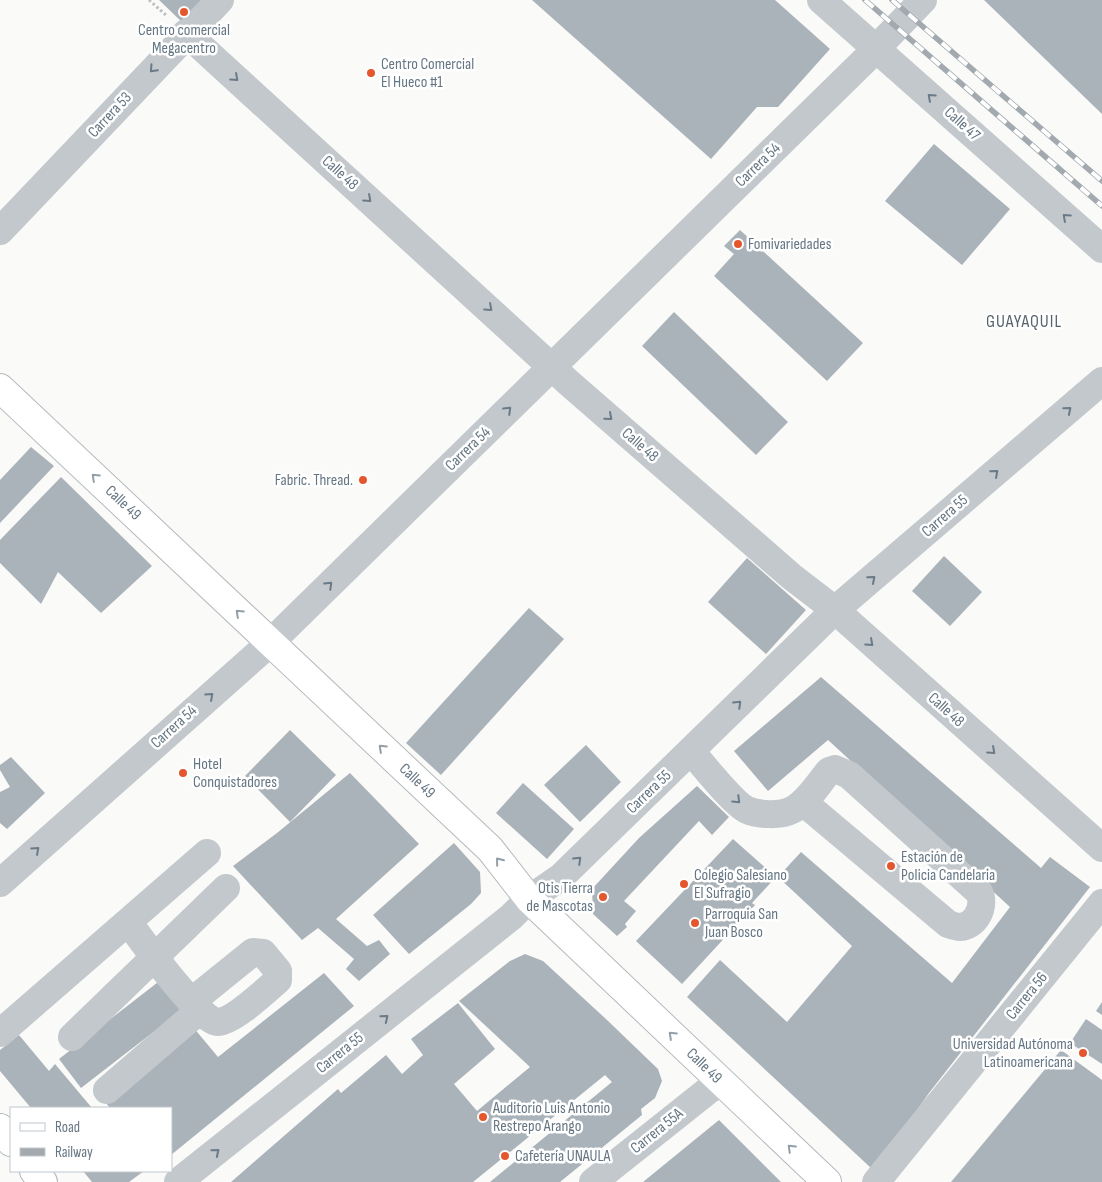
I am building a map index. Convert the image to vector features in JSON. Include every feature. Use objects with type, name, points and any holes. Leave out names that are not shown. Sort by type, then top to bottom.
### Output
[{"type":"main road","name":"Calle 49","points":[[0,388],[490,849],[529,899],[827,1182]]},
{"type":"main road","points":[[0,1128],[10,1141]]},
{"type":"main road","points":[[35,1172],[43,1182]]},
{"type":"street","name":"Carrera 53","points":[[0,231],[186,33],[220,0]]},
{"type":"street","name":"Calle 47","points":[[821,0],[1102,249]]},
{"type":"street","name":"Carrera 54","points":[[0,883],[270,643],[876,49],[923,0]]},
{"type":"street","name":"Calle 48","points":[[186,33],[552,366],[792,577],[834,610],[1102,848]]},
{"type":"street","name":"Carrera 55","points":[[178,1182],[511,917],[529,899],[561,877],[834,610],[1102,382]]},
{"type":"street","points":[[697,744],[759,798],[766,813],[779,814],[792,810],[803,802],[829,771],[835,769],[849,775],[979,892],[983,900],[983,908],[970,923],[960,927],[948,924],[803,802]]},
{"type":"street","points":[[0,1033],[206,853]]},
{"type":"street","points":[[72,1036],[226,888]]},
{"type":"street","name":"Carrera 56","points":[[876,1182],[1102,903]]},
{"type":"street","points":[[107,1090],[195,1006],[129,922]]},
{"type":"street","name":"Carrera 55A","points":[[593,1182],[720,1081]]},
{"type":"building","name":"Centro comercial Megacentro","points":[[159,0],[208,0],[184,24]]},
{"type":"building","points":[[532,0],[775,0],[830,49],[778,107],[757,107],[711,159]]},
{"type":"building","points":[[984,0],[1102,0],[1102,114]]},
{"type":"building","points":[[934,144],[1010,209],[962,265],[885,201]]},
{"type":"building","points":[[740,230],[863,343],[827,381],[714,276],[734,254],[724,246]]},
{"type":"building","points":[[674,312],[788,422],[756,455],[642,346]]},
{"type":"building","points":[[31,447],[54,466],[0,523],[0,480]]},
{"type":"building","points":[[61,477],[152,566],[101,613],[58,572],[41,604],[0,563],[0,540]]},
{"type":"building","points":[[944,556],[982,592],[950,626],[912,591]]},
{"type":"building","points":[[747,558],[806,610],[766,654],[708,602]]},
{"type":"building","points":[[529,608],[564,639],[441,775],[406,743]]},
{"type":"building","points":[[821,677],[1041,868],[1050,857],[1090,887],[929,1093],[885,1156],[871,1168],[687,997],[720,960],[787,1022],[852,946],[778,877],[801,852],[952,983],[1010,907],[828,740],[768,791],[734,751]]},
{"type":"building","points":[[290,730],[336,775],[290,822],[245,776]]},
{"type":"building","points":[[586,745],[621,782],[580,822],[544,785]]},
{"type":"building","points":[[11,757],[45,793],[7,829],[0,823],[0,792],[10,787],[0,770],[0,765]]},
{"type":"building","points":[[350,773],[419,844],[336,919],[367,946],[379,940],[390,954],[359,981],[346,969],[354,959],[318,928],[302,940],[233,866],[277,833]]},
{"type":"building","points":[[523,783],[574,829],[547,859],[496,813]]},
{"type":"building","points":[[697,786],[729,817],[712,835],[699,821],[624,901],[636,911],[625,924],[627,927],[617,936],[593,914],[592,889],[639,838]]},
{"type":"building","name":"Parroquia San Juan Bosco","points":[[733,839],[776,877],[752,903],[755,905],[682,984],[636,941]]},
{"type":"building","points":[[454,843],[480,872],[481,893],[471,904],[409,954],[373,915]]},
{"type":"building","points":[[525,954],[543,961],[607,1020],[658,1069],[662,1081],[655,1098],[641,1109],[642,1115],[560,1182],[490,1182],[612,1082],[605,1075],[473,1182],[231,1182],[338,1089],[341,1093],[386,1055],[402,1074],[423,1055],[411,1039],[458,1003],[495,1049],[454,1084],[477,1111],[530,1067],[459,1001],[510,961]]},
{"type":"building","points":[[324,973],[354,1006],[172,1154],[172,1107],[109,1107],[106,1103],[193,1027],[218,1057]]},
{"type":"building","points":[[162,979],[187,1006],[81,1088],[59,1059]]},
{"type":"building","points":[[1102,1002],[1102,1015],[1096,1011]]},
{"type":"building","points":[[1086,1019],[1102,1030],[1102,1064],[1070,1043]]},
{"type":"building","points":[[19,1035],[49,1071],[55,1064],[91,1107],[30,1107],[0,1071],[0,1050]]},
{"type":"building","points":[[1061,1050],[1102,1080],[1102,1182],[951,1182]]},
{"type":"building","points":[[719,1120],[781,1182],[643,1182]]},
{"type":"building","points":[[84,1172],[143,1172],[129,1182],[92,1182]]},
{"type":"railway","points":[[865,0],[1102,206]]},
{"type":"railway","points":[[892,0],[1102,181]]},
{"type":"place","name":"Centro comercial Megacentro","points":[[184,12]]},
{"type":"place","name":"Centro Comercial El Hueco #1","points":[[371,73]]},
{"type":"place","name":"Fomivariedades","points":[[738,244]]},
{"type":"place","name":"Fabric. Thread.","points":[[363,480]]},
{"type":"place","name":"Hotel Conquistadores","points":[[183,773]]},
{"type":"place","name":"Estación de Policia Candelaria","points":[[891,866]]},
{"type":"place","name":"Colegio Salesiano El Sufragio","points":[[684,884]]},
{"type":"place","name":"Otis Tierra de Mascotas","points":[[603,897]]},
{"type":"place","name":"Parroquia San Juan Bosco","points":[[695,923]]},
{"type":"place","name":"Universidad Autónoma Latinoamericana","points":[[1083,1053]]},
{"type":"place","name":"Auditorio Luis Antonio Restrepo Arango","points":[[483,1117]]},
{"type":"place","name":"Cafetería UNAULA","points":[[505,1156]]},
{"type":"district","name":"GUAYAQUIL","points":[[1024,321]]}]
